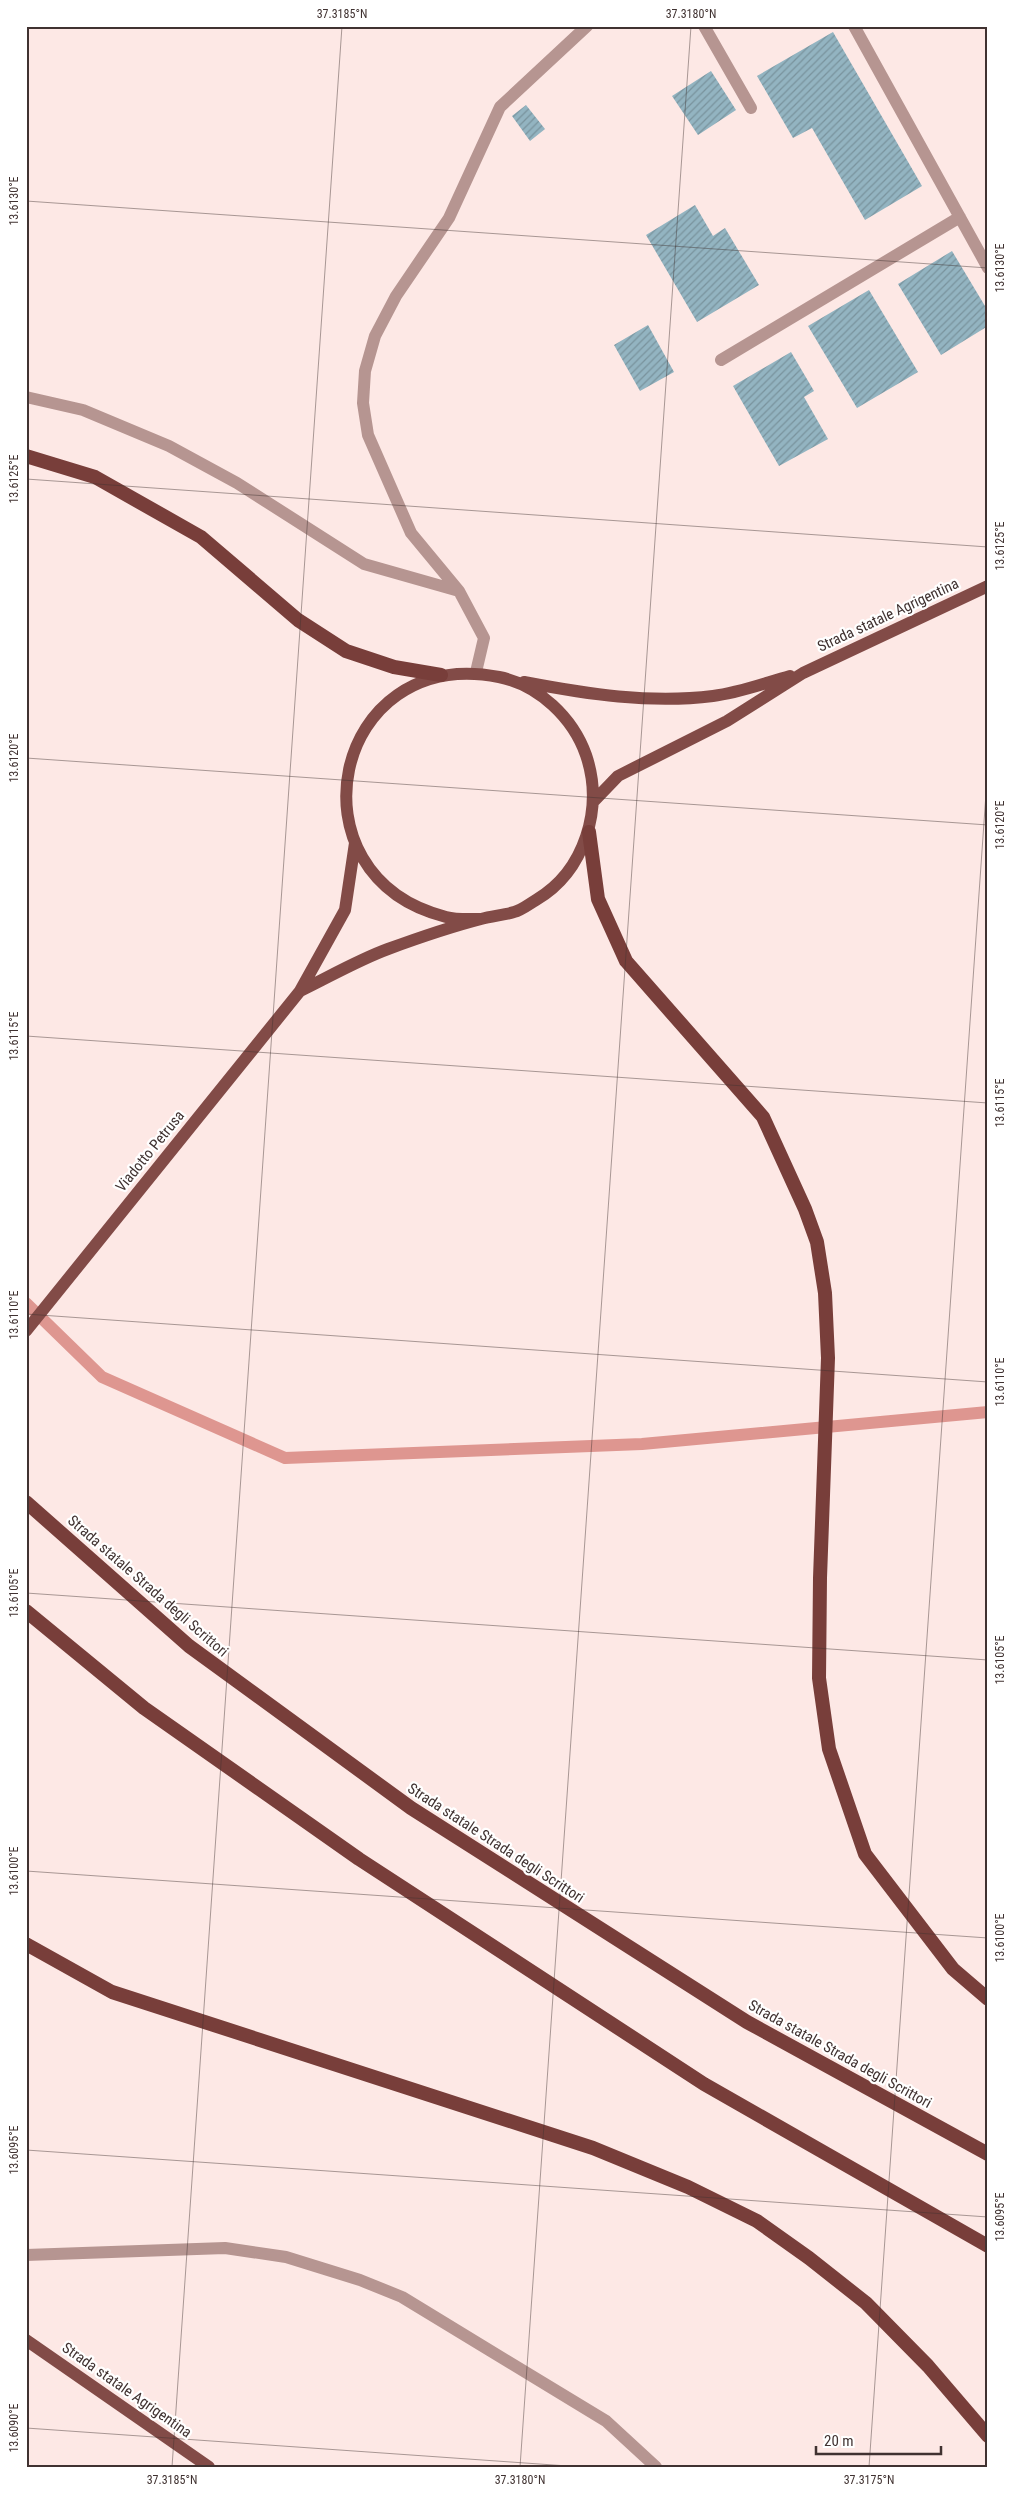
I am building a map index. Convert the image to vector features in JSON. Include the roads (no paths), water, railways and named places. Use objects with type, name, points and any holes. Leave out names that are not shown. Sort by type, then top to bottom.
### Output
[{"type":"highway","points":[[26,456],[95,477],[201,537],[298,620],[346,652],[394,666],[441,675]]},
{"type":"highway","points":[[588,832],[598,899],[626,960],[763,1117],[805,1209],[817,1242],[825,1293],[828,1358],[820,1578],[819,1678],[829,1749],[865,1854],[953,1969],[988,1999]]},
{"type":"highway","name":"Strada statale Strada degli Scrittori","points":[[26,1502],[189,1646],[411,1808],[746,2022],[988,2154]]},
{"type":"highway","points":[[26,1611],[144,1708],[359,1859],[704,2084],[988,2246]]},
{"type":"highway","points":[[26,1944],[112,1992],[593,2148],[688,2187],[757,2221],[810,2258],[866,2303],[928,2366],[988,2436]]},
{"type":"main road","name":"Strada statale Agrigentina","points":[[593,802],[618,776],[727,721],[802,673],[988,586]]},
{"type":"main road","points":[[300,991],[385,950],[480,919],[516,912],[548,893],[573,866],[588,832],[593,802],[591,770],[580,740],[562,714],[538,693],[510,679],[476,672],[441,675],[412,685],[387,703],[363,732],[353,753],[346,783],[346,814],[355,843],[370,870],[392,893],[419,909],[449,918],[480,919]]},
{"type":"main road","name":"Strada statale Agrigentina","points":[[510,679],[593,695],[636,698],[714,696],[802,673]]},
{"type":"main road","name":"Viadotto Petrusa","points":[[26,1331],[300,991],[345,910],[355,843]]},
{"type":"main road","name":"Strada statale Agrigentina","points":[[26,2340],[209,2467]]},
{"type":"street","points":[[476,672],[484,638],[459,591],[411,534],[368,435],[363,403],[365,371],[375,336],[396,296],[449,218],[500,107],[587,26]]},
{"type":"street","points":[[704,26],[751,108]]},
{"type":"street","points":[[854,26],[988,268]]},
{"type":"street","points":[[720,360],[960,217]]},
{"type":"street","points":[[26,397],[83,410],[169,446],[236,483],[364,564],[459,591]]},
{"type":"street","points":[[26,2255],[225,2248],[286,2257],[360,2280],[402,2297],[606,2420],[656,2467]]},
{"type":"waterway","points":[[26,1303],[102,1377],[285,1458],[642,1444],[988,1412]]}]
